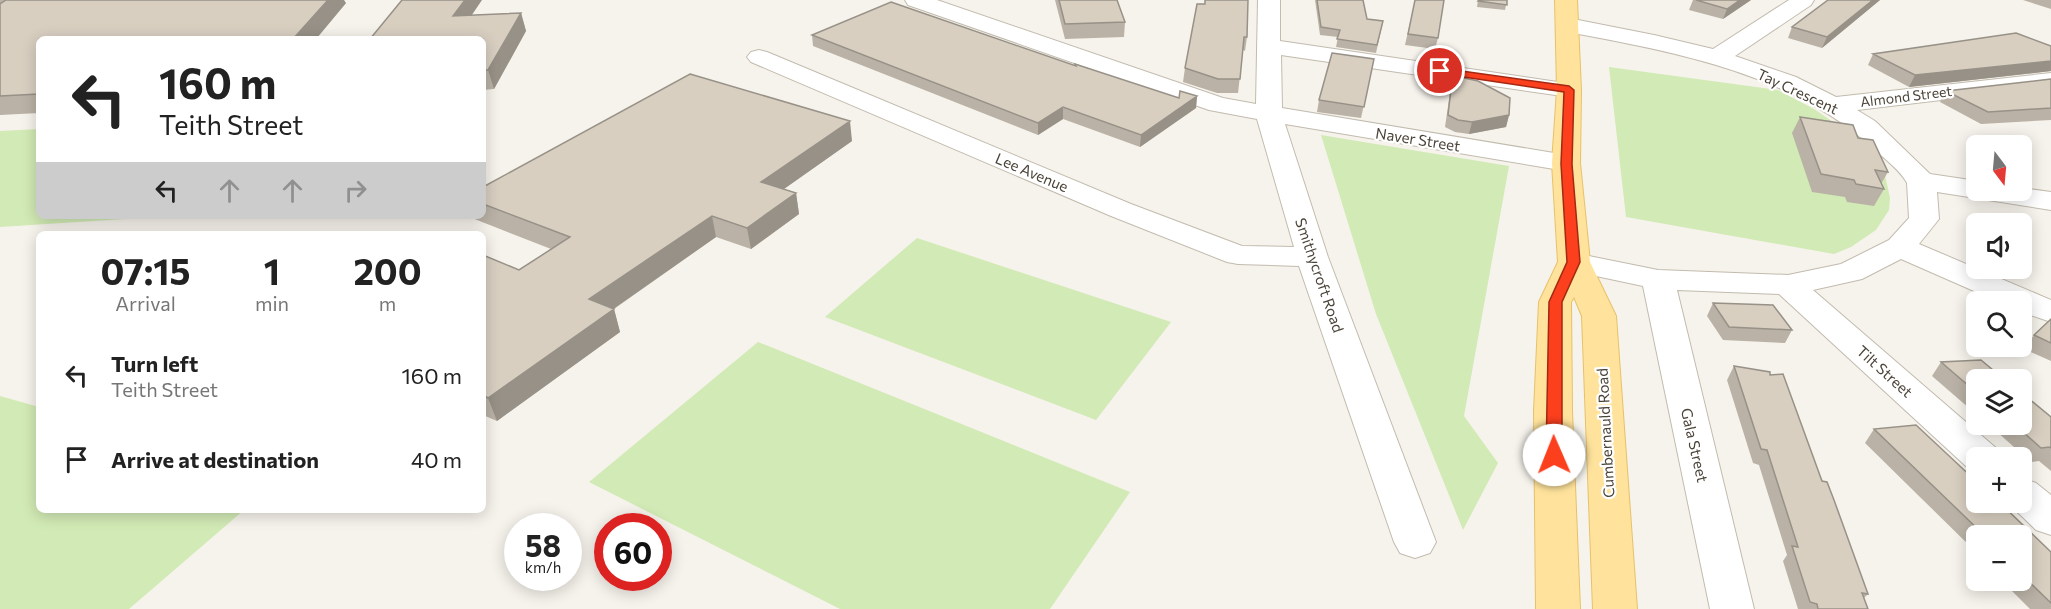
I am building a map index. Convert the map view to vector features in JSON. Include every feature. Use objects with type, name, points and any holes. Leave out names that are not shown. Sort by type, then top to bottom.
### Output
[{"type":"main road","name":"Cumbernauld Road","points":[[1567,12],[1569,90],[1566,164],[1574,262],[1599,316],[1615,609]]},
{"type":"main road","name":"Cumbernauld Road","points":[[1558,609],[1553,411],[1556,302],[1574,262]]},
{"type":"street","name":"Naver Street","points":[[916,0],[1218,105],[1566,164]]},
{"type":"street","name":"Smithycroft Road","points":[[1269,0],[1271,46],[1269,115],[1312,256],[1415,542]]},
{"type":"street","points":[[1717,57],[1803,0]]},
{"type":"street","name":"Tay Crescent","points":[[1567,12],[1637,37],[1717,57],[1782,80],[1832,105],[1881,138],[1921,181]]},
{"type":"street","points":[[1271,46],[1569,90]]},
{"type":"street","name":"Lee Avenue","points":[[759,57],[1121,210],[1238,255],[1312,256]]},
{"type":"street","name":"Almond Street","points":[[1832,105],[2051,80]]},
{"type":"street","points":[[1574,262],[1658,280],[1788,285],[1851,272],[1900,247],[1924,219],[1921,181],[1966,188]]},
{"type":"street","points":[[2032,198],[2051,201]]},
{"type":"street","points":[[1900,247],[2051,312]]},
{"type":"street","name":"Gala Street","points":[[1658,280],[1732,609]]},
{"type":"street","name":"Tilt Street","points":[[1788,285],[1970,447]]},
{"type":"street","points":[[2032,502],[2051,519]]},
{"type":"green space","points":[[1609,67],[1778,90],[1814,109],[1845,130],[1885,175],[1890,198],[1889,210],[1876,230],[1851,247],[1834,254],[1626,217]]},
{"type":"green space","points":[[36,129],[36,219],[126,219],[0,227],[0,131]]},
{"type":"green space","points":[[1321,135],[1509,166],[1464,416],[1498,463],[1463,530],[1376,314]]},
{"type":"green space","points":[[917,238],[1171,322],[1096,420],[825,317]]},
{"type":"green space","points":[[758,342],[1130,492],[1050,609],[840,609],[672,524],[672,513],[650,513],[589,482]]},
{"type":"green space","points":[[0,396],[36,406],[36,513],[241,513],[129,609],[0,609]]},
{"type":"building","points":[[6,0],[328,0],[296,36],[36,36],[36,94],[0,96],[0,4]]},
{"type":"building","points":[[402,0],[465,0],[453,16],[521,13],[488,70],[486,70],[486,36],[372,36]]},
{"type":"building","points":[[1059,0],[1117,0],[1125,22],[1065,24]]},
{"type":"building","points":[[1205,0],[1248,0],[1247,37],[1244,37],[1240,79],[1218,79],[1185,68],[1197,4],[1205,4]]},
{"type":"building","points":[[1317,0],[1363,0],[1367,19],[1383,21],[1377,45],[1337,39],[1340,30],[1321,27]]},
{"type":"building","points":[[1415,0],[1444,0],[1438,38],[1408,34]]},
{"type":"building","points":[[1507,0],[1507,5],[1478,1]]},
{"type":"building","points":[[1696,0],[1740,0],[1727,9]]},
{"type":"building","points":[[1828,0],[1873,0],[1827,37],[1792,27]]},
{"type":"building","points":[[891,2],[1076,66],[1075,64],[1179,98],[1180,91],[1197,96],[1141,135],[1063,107],[1038,123],[812,35]]},
{"type":"building","points":[[2016,33],[2051,46],[2051,61],[1915,75],[1873,54]]},
{"type":"building","points":[[1332,53],[1374,59],[1364,107],[1319,100]]},
{"type":"building","points":[[690,74],[850,121],[761,182],[796,193],[747,228],[712,216],[589,299],[614,309],[488,398],[486,397],[486,256],[519,270],[570,237],[486,205],[486,185]]},
{"type":"building","points":[[1464,78],[1478,81],[1510,98],[1509,115],[1472,122],[1458,120],[1448,115],[1452,81]]},
{"type":"building","points":[[2051,79],[2051,108],[1988,112],[1946,91]]},
{"type":"building","points":[[1800,117],[1853,125],[1858,138],[1873,140],[1888,172],[1875,170],[1884,189],[1856,184],[1854,180],[1821,174]]},
{"type":"building","points":[[1713,303],[1773,305],[1792,330],[1729,327]]},
{"type":"building","points":[[2051,319],[2051,343],[2034,335]]},
{"type":"building","points":[[1981,360],[1992,369],[1966,369],[1966,384],[1941,362]]},
{"type":"building","points":[[1734,366],[1770,372],[1770,375],[1783,374],[1822,481],[1827,482],[1868,594],[1862,593],[1868,609],[1818,609],[1817,604],[1810,602],[1792,546],[1798,547],[1767,450],[1761,449]]},
{"type":"building","points":[[2032,401],[2051,417],[2051,448],[2041,448],[2026,435],[2032,435]]},
{"type":"building","points":[[1916,425],[1966,472],[1966,513],[2010,513],[2023,525],[1974,525],[1874,429]]},
{"type":"building","points":[[2032,534],[2051,552],[2051,603],[2032,585]]},
{"type":"route","points":[[1440,71],[1569,90],[1566,164],[1574,262],[1556,302],[1554,455]]}]
